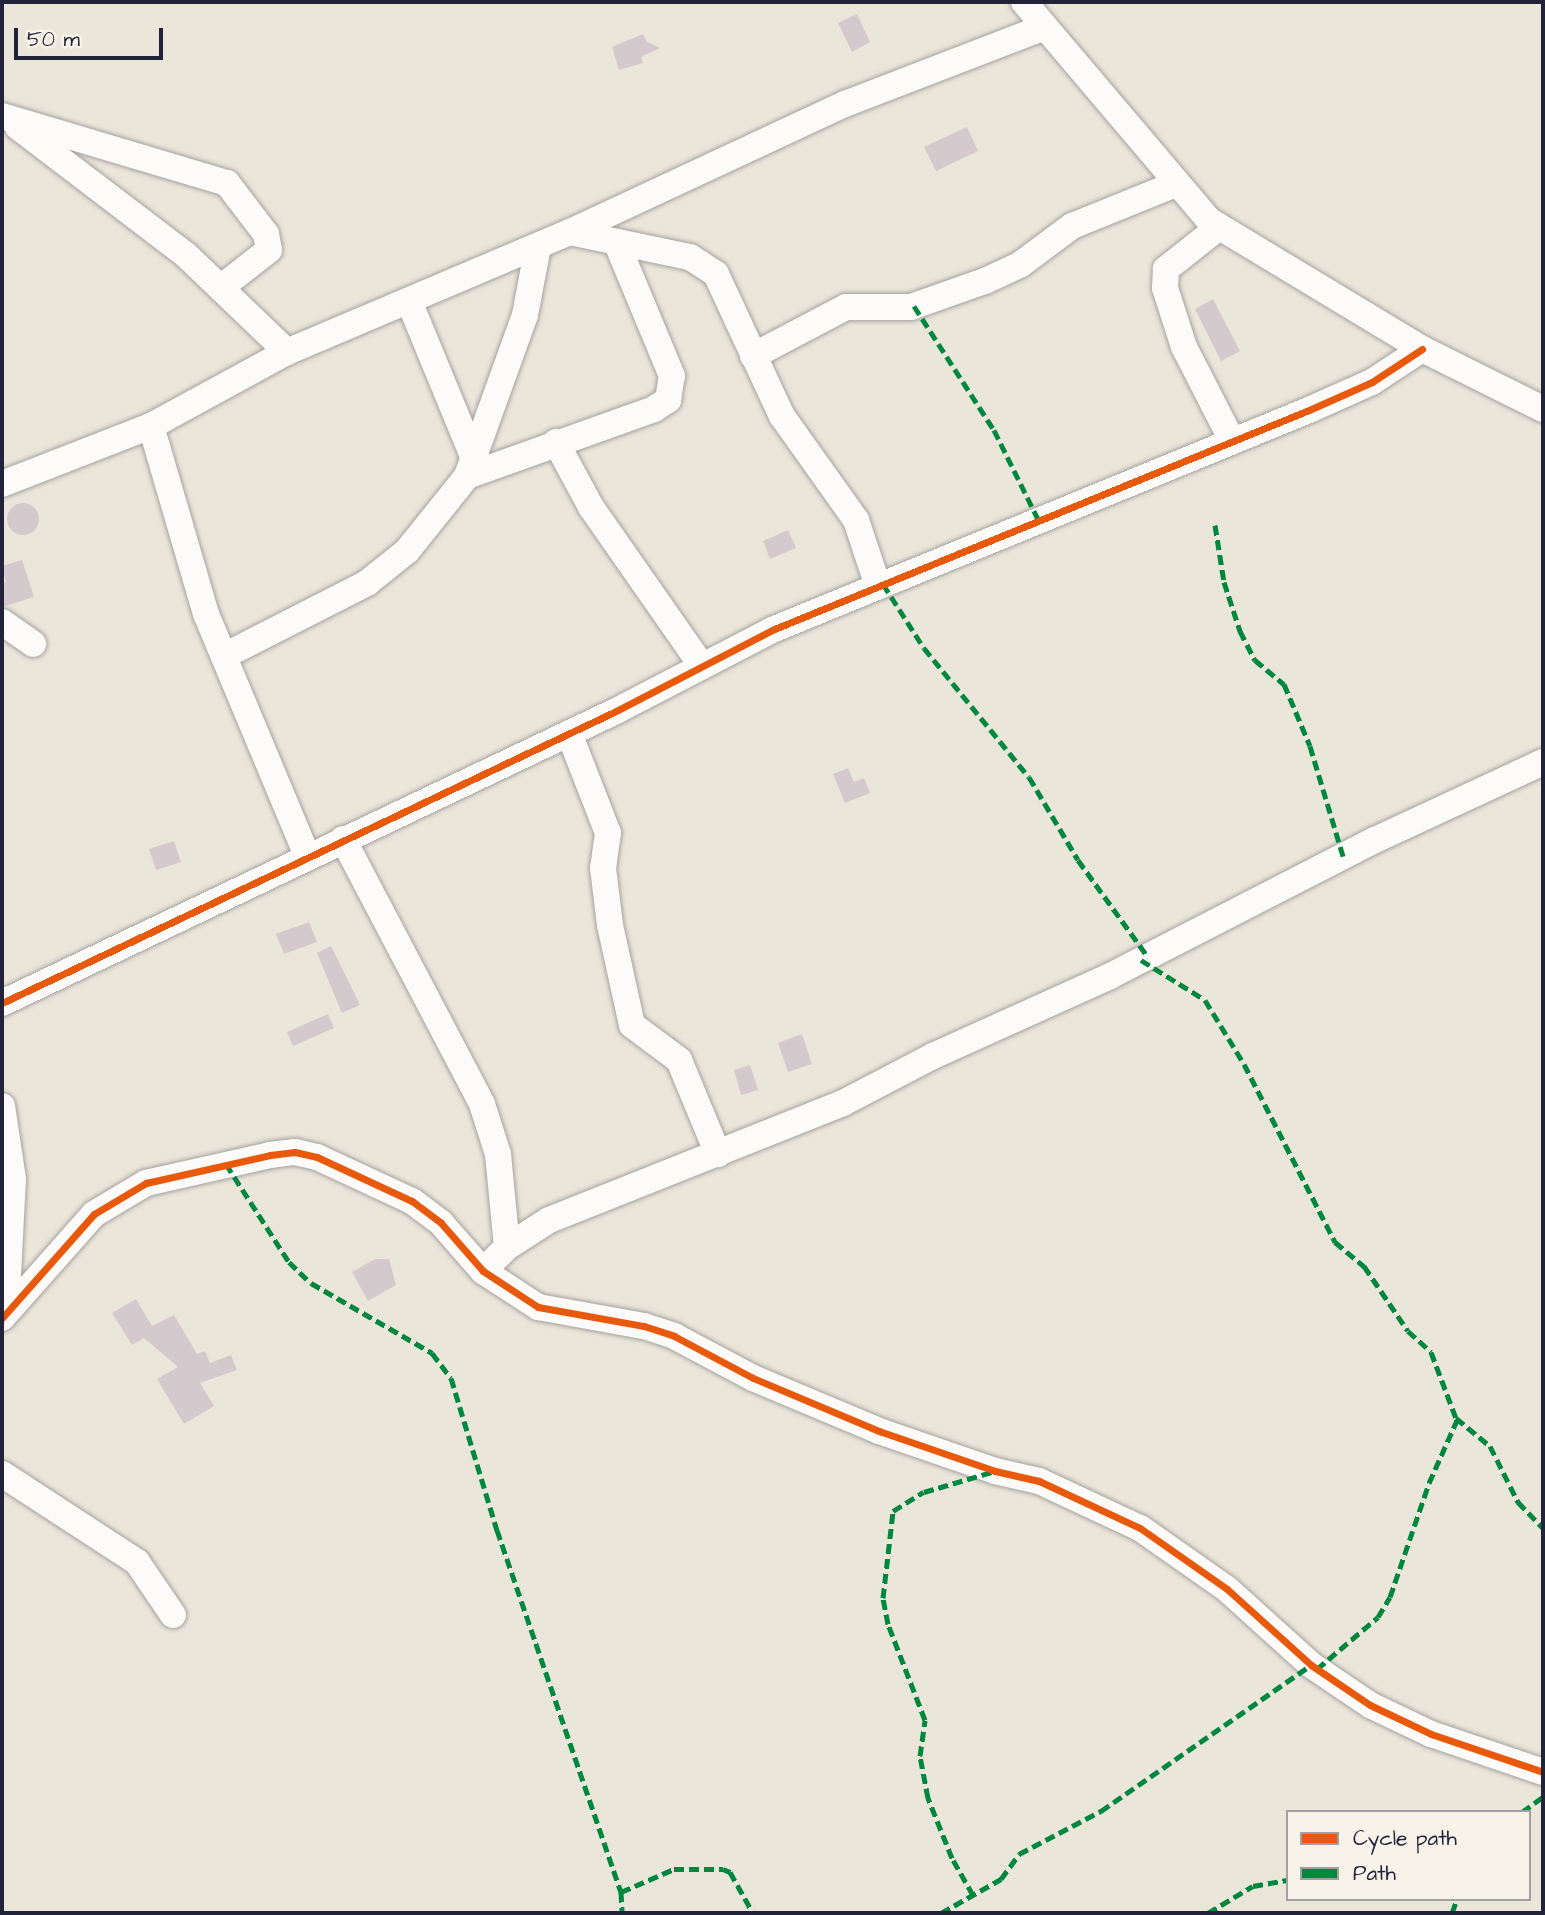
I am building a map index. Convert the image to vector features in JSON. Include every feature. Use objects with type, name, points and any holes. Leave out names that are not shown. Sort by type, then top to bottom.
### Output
[{"type":"street","points":[[1024,2],[1176,184],[1219,227],[1422,349],[1543,409]]},
{"type":"street","points":[[2,484],[151,426],[287,352],[570,232],[845,104],[1045,27]]},
{"type":"street","points":[[4,118],[227,183],[266,234],[270,250],[223,286]]},
{"type":"street","points":[[4,118],[223,286],[287,352]]},
{"type":"street","points":[[753,356],[846,307],[911,307],[985,281],[1021,264],[1072,226],[1176,184]]},
{"type":"street","points":[[1219,227],[1166,269],[1165,288],[1184,347],[1232,441]]},
{"type":"street","points":[[570,232],[704,262],[716,275],[782,416],[856,520],[878,586]]},
{"type":"street","points":[[471,468],[654,409],[673,390],[672,376],[617,244]]},
{"type":"street","points":[[224,656],[367,583],[407,551],[471,468],[525,316],[537,246]]},
{"type":"street","points":[[409,301],[471,468]]},
{"type":"street","points":[[2,1003],[569,733],[823,607],[1372,382],[1422,349]]},
{"type":"street","points":[[151,426],[206,614],[307,856]]},
{"type":"street","points":[[556,442],[591,507],[702,666]]},
{"type":"street","points":[[2,622],[33,644]]},
{"type":"street","points":[[569,733],[608,833],[603,868],[610,925],[632,1025],[679,1060],[718,1154]]},
{"type":"street","points":[[483,1270],[507,1247],[549,1220],[614,1191],[718,1154],[843,1103],[933,1056],[1110,976],[1375,840],[1543,762]]},
{"type":"street","points":[[343,839],[482,1104],[498,1154],[507,1247]]},
{"type":"street","points":[[2,1106],[13,1180],[4,1315]]},
{"type":"street","points":[[4,1315],[94,1214],[146,1183],[295,1152],[317,1157],[412,1201],[441,1223],[483,1270],[538,1307],[643,1326],[674,1336],[753,1378],[879,1431],[995,1471],[1039,1481],[1094,1506],[1175,1550],[1311,1665],[1395,1719],[1543,1772]]},
{"type":"street","points":[[2,1474],[137,1562],[173,1615]]},
{"type":"building","points":[[857,14],[870,42],[852,52],[838,23]]},
{"type":"building","points":[[643,34],[647,42],[660,48],[641,57],[643,63],[619,70],[612,47]]},
{"type":"building","points":[[967,127],[978,151],[936,171],[924,147]]},
{"type":"building","points":[[1213,299],[1240,351],[1221,361],[1195,309]]},
{"type":"building","points":[[23,503],[35,507],[39,519],[35,531],[23,535],[11,531],[7,519],[11,507]]},
{"type":"building","points":[[788,530],[796,548],[770,559],[763,541]]},
{"type":"building","points":[[22,560],[34,597],[2,607],[2,583],[6,582],[2,566]]},
{"type":"building","points":[[848,768],[854,782],[864,778],[870,793],[845,803],[833,774]]},
{"type":"building","points":[[174,841],[181,862],[156,870],[149,849]]},
{"type":"building","points":[[309,922],[317,942],[284,954],[276,934]]},
{"type":"building","points":[[331,946],[360,1005],[342,1013],[317,953]]},
{"type":"building","points":[[328,1014],[334,1028],[293,1046],[287,1032]]},
{"type":"building","points":[[802,1034],[812,1064],[788,1072],[778,1043]]},
{"type":"building","points":[[750,1065],[758,1090],[741,1095],[734,1070]]},
{"type":"building","points":[[375,1259],[389,1259],[396,1285],[368,1301],[352,1272]]},
{"type":"building","points":[[136,1299],[152,1326],[174,1315],[197,1354],[205,1351],[210,1363],[231,1355],[237,1370],[200,1383],[214,1406],[184,1424],[157,1379],[178,1367],[144,1338],[132,1345],[112,1313]]},
{"type":"marked path","points":[[914,306],[994,430],[1038,519]]},
{"type":"marked path","points":[[1215,525],[1224,582],[1240,631],[1255,660],[1284,684],[1310,746],[1343,856]]},
{"type":"marked path","points":[[883,584],[924,648],[1029,777],[1078,860],[1148,957]]},
{"type":"marked path","points":[[1141,960],[1205,1000],[1244,1064],[1335,1242],[1364,1266],[1408,1331],[1431,1352],[1456,1418],[1490,1446],[1518,1502],[1543,1528]]},
{"type":"marked path","points":[[226,1164],[289,1262],[311,1283],[432,1353],[451,1378],[497,1530],[621,1892],[622,1913]]},
{"type":"marked path","points":[[1317,1669],[1378,1617],[1390,1597],[1429,1483],[1457,1420]]},
{"type":"marked path","points":[[973,1895],[952,1858],[928,1798],[920,1756],[925,1720],[888,1624],[883,1598],[893,1511],[924,1492],[992,1472]]},
{"type":"marked path","points":[[941,1913],[1001,1879],[1019,1854],[1101,1811],[1311,1665]]},
{"type":"marked path","points":[[1525,1810],[1543,1797]]},
{"type":"marked path","points":[[621,1892],[674,1869],[723,1869],[730,1872],[753,1913]]},
{"type":"marked path","points":[[1208,1913],[1253,1886],[1286,1880]]},
{"type":"marked path","points":[[1452,1913],[1456,1901]]},
{"type":"cycle path","points":[[2,1003],[616,711],[772,630],[1309,410],[1372,382],[1422,349]]},
{"type":"cycle path","points":[[2,1318],[94,1214],[146,1183],[270,1155],[295,1152],[317,1157],[412,1201],[441,1223],[483,1271],[538,1307],[644,1326],[674,1336],[753,1378],[879,1431],[995,1471],[1039,1481],[1140,1528],[1227,1589],[1311,1665],[1370,1705],[1431,1734],[1543,1772]]}]
